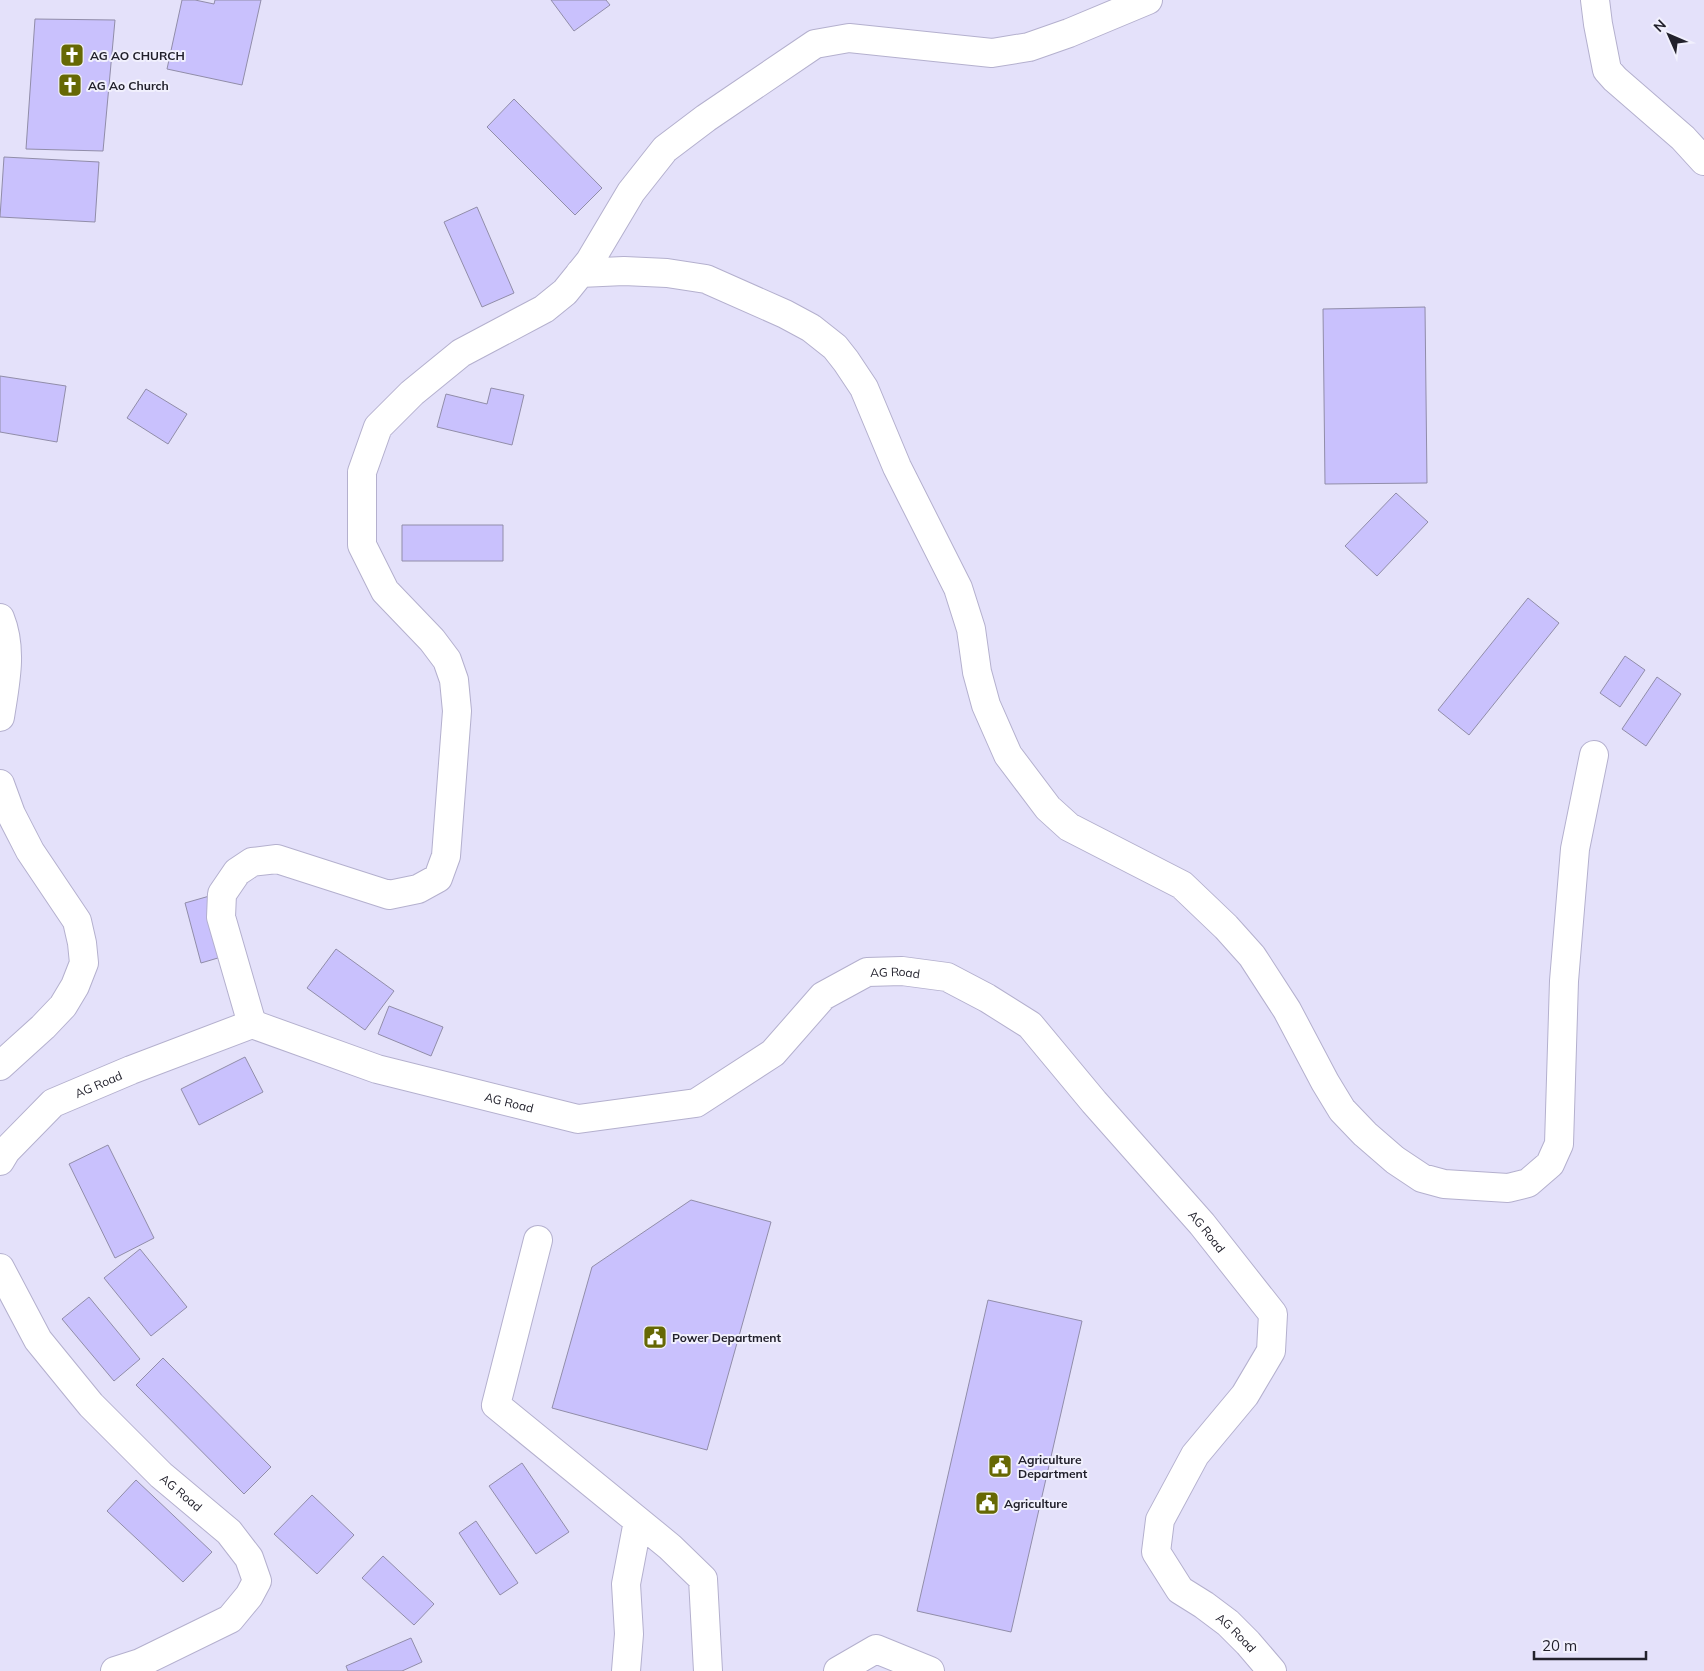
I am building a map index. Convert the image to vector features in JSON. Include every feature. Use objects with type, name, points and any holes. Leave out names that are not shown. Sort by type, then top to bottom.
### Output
[{"type":"street","points":[[252,1024],[221,917],[222,894],[237,872],[252,862],[277,858],[389,895],[418,889],[438,878],[446,856],[457,711],[454,680],[447,660],[432,640],[385,591],[362,545],[362,472],[378,427],[412,393],[461,353],[544,309],[566,292],[590,261],[631,192],[665,149],[706,118],[815,44],[849,38],[992,53],[1030,47],[1148,0]]},
{"type":"street","points":[[1595,0],[1607,70],[1682,138],[1704,161]]},
{"type":"street","points":[[580,274],[624,271],[667,273],[706,279],[785,314],[810,328],[835,347],[864,388],[897,467],[958,588],[971,629],[977,672],[986,705],[1008,755],[1024,778],[1048,808],[1070,827],[1182,886],[1220,921],[1252,956],[1287,1010],[1342,1110],[1365,1134],[1395,1160],[1422,1178],[1444,1184],[1508,1188],[1528,1183],[1550,1164],[1560,1144],[1564,981],[1574,858],[1594,755]]},
{"type":"street","points":[[0,618],[8,656],[0,717]]},
{"type":"street","points":[[0,784],[11,814],[30,851],[77,921],[84,963],[75,986],[62,1006],[0,1066]]},
{"type":"street","name":"AG Road","points":[[0,1160],[6,1151],[53,1103],[131,1070],[252,1024],[377,1069],[578,1119],[696,1103],[773,1053],[823,996],[867,972],[902,971],[947,977],[987,998],[1030,1025],[1094,1102],[1202,1224],[1273,1314],[1271,1351],[1245,1395],[1195,1455],[1160,1520],[1156,1552],[1180,1590],[1228,1623],[1272,1671]]},
{"type":"street","points":[[538,1240],[496,1405],[670,1546],[703,1579],[708,1671]]},
{"type":"street","name":"AG Road","points":[[0,1268],[38,1340],[91,1406],[161,1475],[229,1532],[249,1558],[257,1581],[249,1596],[230,1619],[140,1663],[115,1671]]},
{"type":"street","points":[[626,1671],[629,1634],[626,1584],[638,1521]]},
{"type":"street","points":[[838,1671],[876,1649],[930,1671]]},
{"type":"building","points":[[182,0],[195,0],[214,4],[215,0],[261,0],[242,85],[167,69]]},
{"type":"building","points":[[551,0],[606,0],[610,5],[574,31]]},
{"type":"building","name":"AG Ao Church","points":[[35,19],[115,20],[103,151],[26,149]]},
{"type":"building","points":[[514,99],[602,188],[575,215],[487,127]]},
{"type":"building","points":[[4,157],[99,162],[95,222],[0,217]]},
{"type":"building","points":[[477,207],[514,293],[482,307],[444,222]]},
{"type":"building","points":[[1425,307],[1427,483],[1325,484],[1323,309]]},
{"type":"building","points":[[0,376],[66,386],[57,442],[0,432]]},
{"type":"building","points":[[491,388],[524,395],[512,445],[437,427],[446,394],[487,404]]},
{"type":"building","points":[[146,389],[187,414],[168,444],[127,418]]},
{"type":"building","points":[[1396,493],[1428,522],[1377,576],[1345,546]]},
{"type":"building","points":[[402,525],[503,525],[503,561],[402,561]]},
{"type":"building","points":[[1528,598],[1559,623],[1469,735],[1438,710]]},
{"type":"building","points":[[1625,656],[1645,670],[1620,707],[1600,693]]},
{"type":"building","points":[[1657,677],[1681,694],[1646,746],[1622,729]]},
{"type":"building","points":[[213,895],[228,955],[201,963],[185,903]]},
{"type":"building","points":[[336,949],[394,991],[365,1030],[307,988]]},
{"type":"building","points":[[389,1006],[443,1027],[431,1056],[378,1034]]},
{"type":"building","points":[[245,1057],[263,1092],[199,1125],[181,1089]]},
{"type":"building","points":[[108,1145],[154,1238],[115,1258],[69,1164]]},
{"type":"building","name":"Power Department","points":[[691,1200],[771,1222],[707,1450],[552,1408],[592,1267]]},
{"type":"building","points":[[140,1249],[187,1307],[151,1336],[104,1278]]},
{"type":"building","points":[[89,1297],[140,1359],[114,1381],[62,1319]]},
{"type":"building","name":"Agriculture Department","points":[[988,1300],[1082,1321],[1011,1632],[917,1611]]},
{"type":"building","points":[[163,1358],[271,1467],[244,1494],[136,1385]]},
{"type":"building","points":[[522,1463],[569,1532],[536,1554],[489,1486]]},
{"type":"building","points":[[136,1480],[212,1552],[183,1582],[107,1511]]},
{"type":"building","points":[[312,1495],[354,1535],[317,1574],[274,1534]]},
{"type":"building","points":[[476,1521],[518,1583],[500,1595],[459,1533]]},
{"type":"building","points":[[383,1556],[434,1604],[414,1625],[362,1578]]},
{"type":"building","points":[[411,1638],[422,1662],[402,1671],[348,1671],[346,1666]]},
{"type":"place","name":"AG AO CHURCH","points":[[72,55]]},
{"type":"place","name":"AG Ao Church","points":[[70,85]]},
{"type":"place","name":"Power Department","points":[[655,1337]]},
{"type":"place","name":"Agriculture Department","points":[[1000,1466]]},
{"type":"place","name":"Agriculture","points":[[987,1503]]}]
